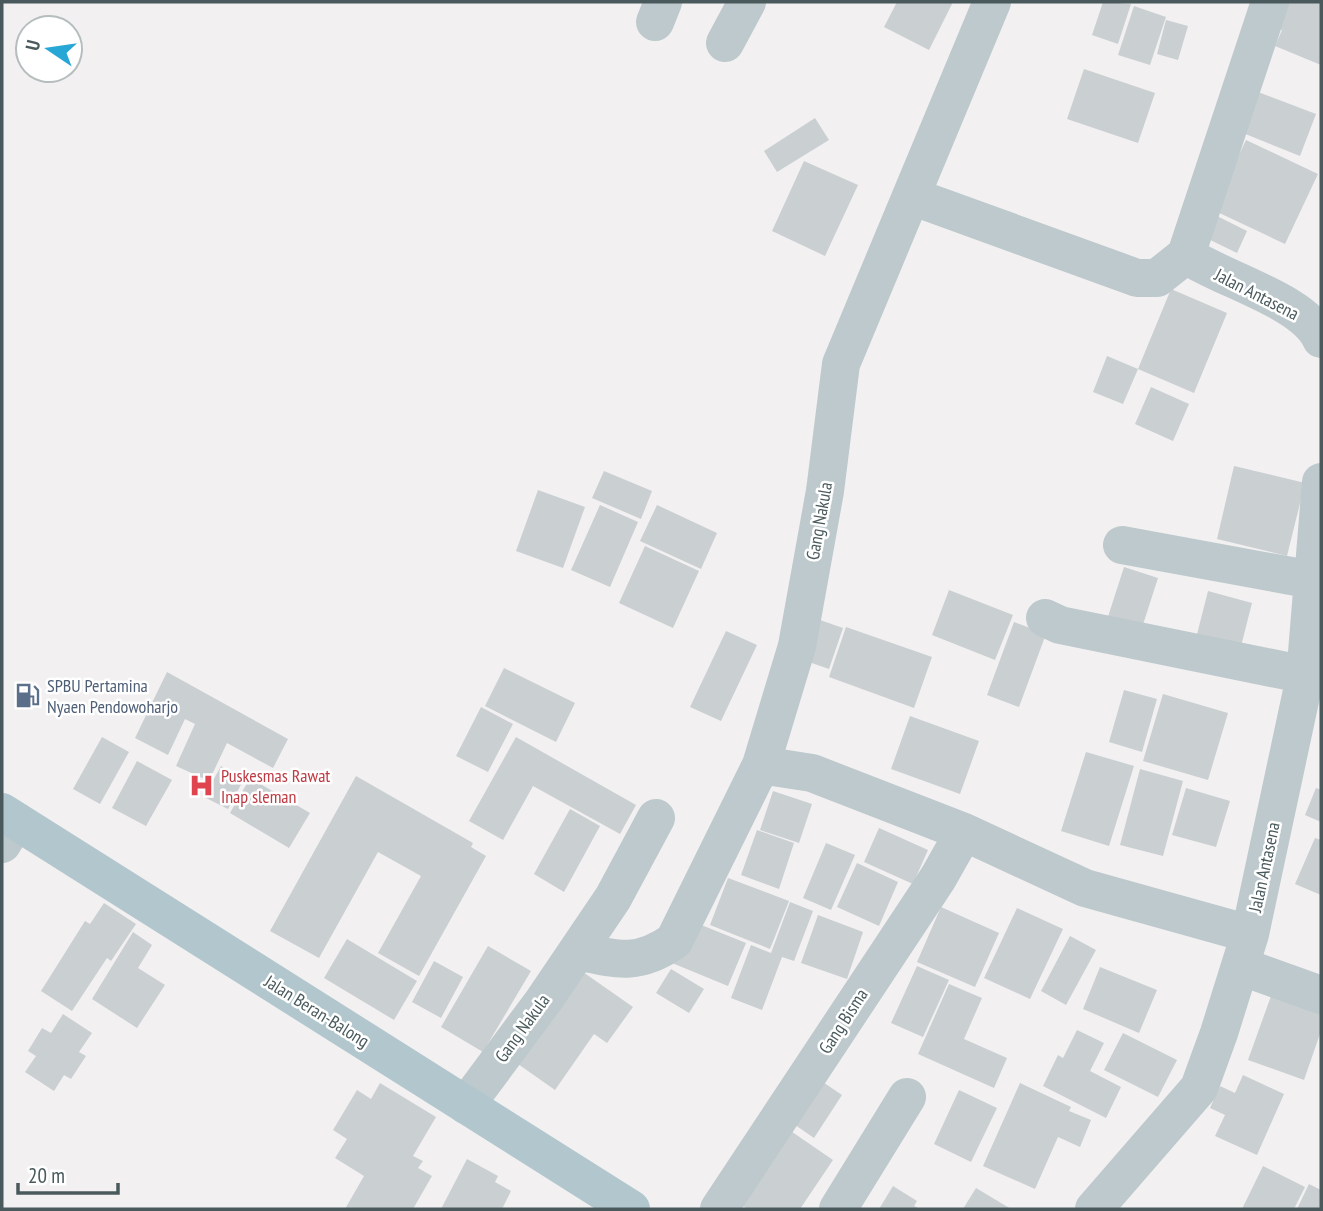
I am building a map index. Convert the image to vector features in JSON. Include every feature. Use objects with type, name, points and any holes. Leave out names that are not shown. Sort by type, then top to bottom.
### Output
[{"type":"main road","name":"Jalan Beran-Balong","points":[[6,826],[466,1105],[631,1209]]},
{"type":"street","points":[[725,43],[747,2]]},
{"type":"street","name":"Gang Nakula","points":[[577,951],[616,959],[652,956],[674,941],[761,765],[796,646],[825,491],[841,364],[992,2]]},
{"type":"street","points":[[911,196],[1137,278],[1157,278],[1186,255],[1270,2]]},
{"type":"street","name":"Jalan Antasena","points":[[1186,255],[1202,267],[1292,309],[1306,319],[1321,339]]},
{"type":"street","name":"Jalan Antasena","points":[[1094,1209],[1199,1088],[1245,950],[1313,678],[1313,580],[1321,482]]},
{"type":"street","points":[[1122,545],[1313,580]]},
{"type":"street","points":[[1045,618],[1060,625],[1313,678]]},
{"type":"street","points":[[761,765],[812,773],[964,832],[1085,888],[1245,950],[1321,995]]},
{"type":"street","name":"Gang Nakula","points":[[466,1105],[577,951],[612,898],[656,818]]},
{"type":"street","name":"Gang Bisma","points":[[719,1209],[937,878],[964,832]]},
{"type":"street","points":[[838,1209],[908,1097]]},
{"type":"building","points":[[897,2],[953,2],[929,50],[884,27]]},
{"type":"building","points":[[1103,2],[1131,4],[1118,44],[1092,35]]},
{"type":"building","points":[[1280,2],[1321,2],[1321,65],[1275,46],[1282,30],[1270,25]]},
{"type":"building","points":[[1134,6],[1166,17],[1150,65],[1118,55]]},
{"type":"building","points":[[1166,20],[1188,26],[1178,60],[1157,54]]},
{"type":"building","points":[[1084,69],[1155,93],[1138,143],[1067,119]]},
{"type":"building","points":[[1258,92],[1316,114],[1300,156],[1243,133]]},
{"type":"building","points":[[815,118],[829,140],[777,172],[764,151]]},
{"type":"building","points":[[1246,140],[1318,174],[1285,244],[1213,210]]},
{"type":"building","points":[[804,161],[858,185],[825,256],[772,231]]},
{"type":"building","points":[[1213,214],[1247,231],[1237,253],[1202,236]]},
{"type":"building","points":[[1171,289],[1227,313],[1194,393],[1138,369]]},
{"type":"building","points":[[1107,356],[1138,369],[1123,404],[1093,392]]},
{"type":"building","points":[[1151,387],[1189,404],[1173,441],[1135,424]]},
{"type":"building","points":[[1234,466],[1305,483],[1287,556],[1217,539]]},
{"type":"building","points":[[604,471],[652,491],[641,519],[592,498]]},
{"type":"building","points":[[538,490],[585,507],[563,568],[516,551]]},
{"type":"building","points":[[600,505],[638,522],[610,587],[571,570]]},
{"type":"building","points":[[657,505],[717,533],[701,569],[640,541]]},
{"type":"building","points":[[645,546],[699,571],[673,628],[619,603]]},
{"type":"building","points":[[1124,567],[1158,578],[1139,637],[1105,626]]},
{"type":"building","points":[[949,590],[1013,615],[995,660],[932,635]]},
{"type":"building","points":[[1208,591],[1252,603],[1238,658],[1194,646]]},
{"type":"building","points":[[820,620],[843,628],[829,669],[806,661]]},
{"type":"building","points":[[1014,622],[1046,634],[1019,707],[987,695]]},
{"type":"building","points":[[846,627],[932,657],[914,708],[829,677]]},
{"type":"building","points":[[726,631],[757,645],[721,721],[690,707]]},
{"type":"building","points":[[504,668],[575,703],[556,742],[485,706]]},
{"type":"building","points":[[167,672],[288,739],[273,768],[227,743],[209,781],[176,766],[195,724],[185,719],[168,755],[135,738]]},
{"type":"building","points":[[1124,690],[1157,699],[1142,752],[1109,742]]},
{"type":"building","points":[[1163,694],[1228,713],[1208,780],[1143,761]]},
{"type":"building","points":[[481,707],[513,724],[488,772],[456,756]]},
{"type":"building","points":[[910,716],[979,741],[960,794],[891,769]]},
{"type":"building","points":[[102,737],[129,752],[100,804],[73,789]]},
{"type":"building","points":[[516,737],[636,805],[620,834],[533,786],[503,840],[469,821]]},
{"type":"building","points":[[1086,752],[1134,766],[1109,846],[1061,831]]},
{"type":"building","points":[[137,761],[172,780],[146,826],[112,808]]},
{"type":"building","points":[[221,766],[244,779],[228,809],[204,797]]},
{"type":"building","points":[[1140,769],[1183,781],[1163,856],[1120,845]]},
{"type":"building","points":[[356,776],[473,843],[471,847],[486,856],[419,976],[378,953],[421,876],[378,852],[319,958],[270,931]]},
{"type":"building","points":[[250,778],[310,813],[289,848],[230,813]]},
{"type":"building","points":[[1186,788],[1230,801],[1216,847],[1172,835]]},
{"type":"building","points":[[1316,788],[1321,790],[1321,822],[1305,815]]},
{"type":"building","points":[[773,791],[812,804],[799,843],[760,830]]},
{"type":"building","points":[[570,809],[600,826],[564,892],[534,874]]},
{"type":"building","points":[[879,828],[928,850],[913,884],[864,862]]},
{"type":"building","points":[[757,830],[794,843],[779,889],[741,875]]},
{"type":"building","points":[[1315,838],[1321,840],[1321,895],[1295,884]]},
{"type":"building","points":[[826,843],[855,855],[831,910],[803,898]]},
{"type":"building","points":[[857,863],[898,882],[879,926],[837,907]]},
{"type":"building","points":[[728,878],[789,901],[770,949],[710,925]]},
{"type":"building","points":[[790,902],[813,911],[794,961],[782,957],[762,1010],[731,998],[751,945],[771,953]]},
{"type":"building","points":[[104,903],[136,924],[111,961],[107,958],[72,1011],[41,991],[85,921],[90,924]]},
{"type":"building","points":[[941,907],[999,933],[975,987],[917,962]]},
{"type":"building","points":[[1017,908],[1063,929],[1030,999],[984,978]]},
{"type":"building","points":[[818,915],[863,932],[847,979],[801,963]]},
{"type":"building","points":[[689,920],[746,943],[728,986],[672,963]]},
{"type":"building","points":[[133,932],[152,945],[138,968],[165,985],[137,1028],[92,999]]},
{"type":"building","points":[[1070,936],[1096,950],[1066,1005],[1041,991]]},
{"type":"building","points":[[347,939],[417,981],[394,1020],[324,978]]},
{"type":"building","points":[[488,946],[531,971],[483,1052],[441,1027]]},
{"type":"building","points":[[434,961],[463,977],[441,1018],[412,1002]]},
{"type":"building","points":[[917,966],[949,980],[923,1037],[891,1023]]},
{"type":"building","points":[[1100,967],[1157,990],[1139,1033],[1083,1009]]},
{"type":"building","points":[[671,969],[704,989],[689,1013],[656,993]]},
{"type":"building","points":[[583,972],[633,1007],[607,1043],[594,1034],[555,1090],[518,1064]]},
{"type":"building","points":[[1276,982],[1321,998],[1321,1031],[1304,1080],[1248,1060]]},
{"type":"building","points":[[949,984],[982,998],[964,1039],[1007,1058],[994,1088],[918,1054]]},
{"type":"building","points":[[63,1014],[92,1033],[79,1052],[86,1056],[71,1079],[64,1075],[54,1091],[25,1072],[36,1056],[28,1051],[42,1028],[51,1033]]},
{"type":"building","points":[[1077,1030],[1104,1043],[1090,1071],[1121,1087],[1106,1118],[1043,1086],[1058,1055],[1063,1058]]},
{"type":"building","points":[[1123,1033],[1177,1060],[1158,1097],[1104,1070]]},
{"type":"building","points":[[1243,1075],[1284,1094],[1257,1155],[1215,1136],[1225,1115],[1210,1108],[1220,1086],[1235,1093]]},
{"type":"building","points":[[814,1076],[842,1095],[814,1138],[785,1118]]},
{"type":"building","points":[[380,1083],[436,1117],[413,1156],[423,1161],[418,1168],[432,1176],[413,1209],[345,1209],[364,1176],[335,1158],[347,1139],[333,1130],[357,1090],[371,1099]]},
{"type":"building","points":[[1020,1083],[1071,1107],[1069,1111],[1091,1120],[1080,1147],[1058,1137],[1035,1189],[983,1166]]},
{"type":"building","points":[[959,1090],[997,1108],[971,1162],[934,1144]]},
{"type":"building","points":[[782,1125],[833,1160],[800,1209],[747,1209],[733,1199]]},
{"type":"building","points":[[467,1159],[498,1176],[495,1182],[511,1191],[502,1209],[441,1209]]},
{"type":"building","points":[[1263,1166],[1305,1187],[1294,1209],[1242,1209]]},
{"type":"building","points":[[1309,1184],[1321,1190],[1321,1209],[1297,1209]]},
{"type":"building","points":[[893,1186],[917,1201],[914,1206],[920,1209],[879,1209]]},
{"type":"building","points":[[976,1188],[1011,1209],[963,1209]]},
{"type":"place","name":"SPBU Pertamina Nyaen Pendowoharjo","points":[[27,695]]},
{"type":"place","name":"Puskesmas Rawat Inap sleman","points":[[201,785]]}]
